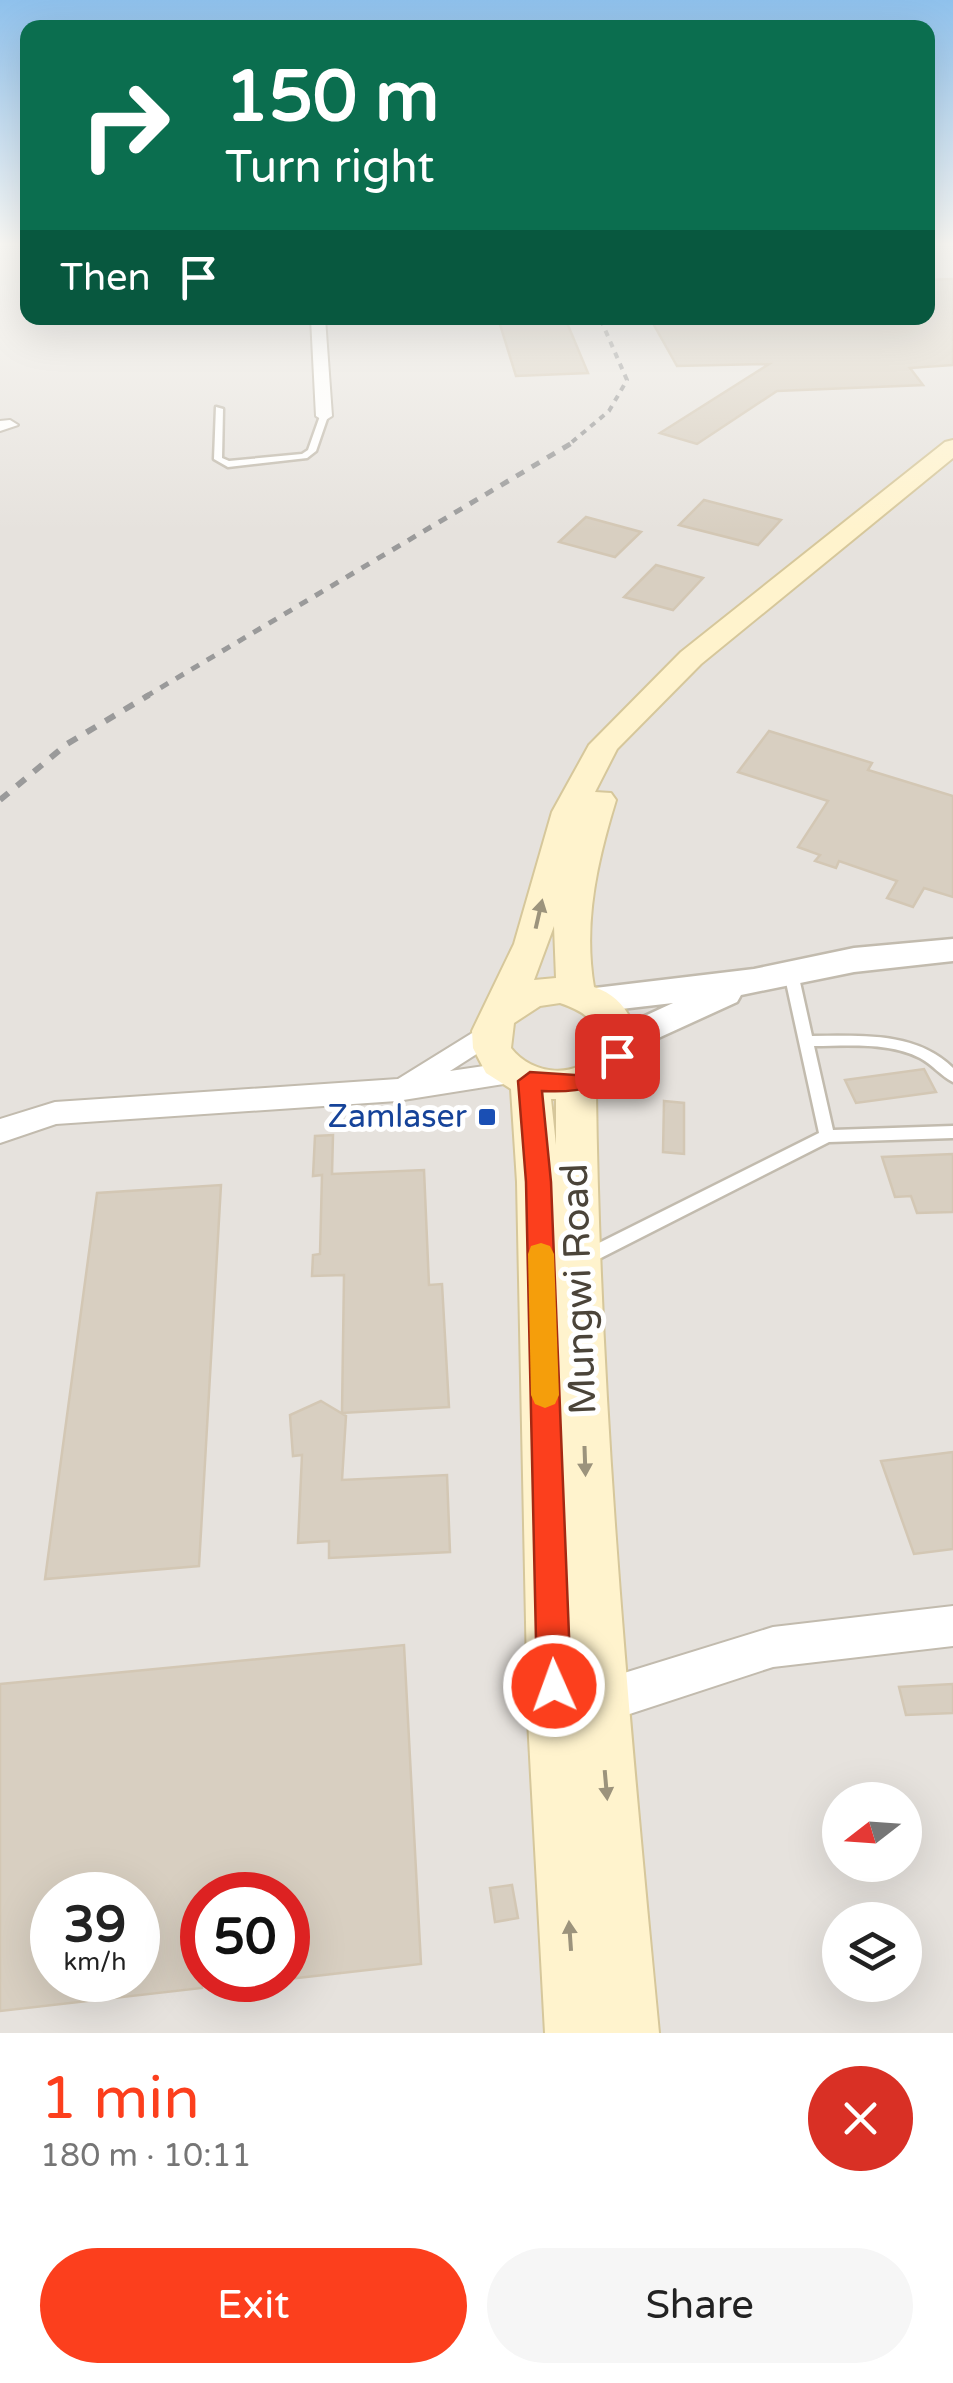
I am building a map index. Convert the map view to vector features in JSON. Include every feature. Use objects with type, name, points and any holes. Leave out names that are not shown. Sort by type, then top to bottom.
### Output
[{"type":"main road","points":[[586,997],[568,949],[574,895],[595,815],[617,769],[683,693],[953,447]]},
{"type":"main road","points":[[498,1018],[530,992],[586,997],[615,1019],[621,1042],[608,1068],[539,1079],[500,1061],[498,1018],[532,944],[568,812],[604,746],[691,658],[953,467]]},
{"type":"main road","name":"Mungwi Road","points":[[539,1079],[576,1262],[592,1614],[626,2033]]},
{"type":"main road","name":"Mungwi Road","points":[[539,1079],[538,1182],[556,1720],[576,2033]]},
{"type":"street","points":[[319,341],[324,416]]},
{"type":"street","points":[[586,997],[754,982],[854,960],[953,950]]},
{"type":"street","points":[[621,1042],[754,982]]},
{"type":"street","points":[[396,1090],[498,1018]]},
{"type":"street","points":[[0,1131],[55,1113],[107,1107],[539,1079]]},
{"type":"street","points":[[599,1704],[772,1646],[953,1626]]},
{"type":"lane","points":[[219,409],[218,459],[228,464],[312,452],[324,416]]},
{"type":"lane","points":[[790,974],[827,1136]]},
{"type":"lane","points":[[806,1040],[897,1044],[931,1056],[953,1077]]},
{"type":"lane","points":[[576,1262],[827,1136],[953,1132]]},
{"type":"shaded area","points":[[0,341],[953,341],[953,2033],[0,2033]]},
{"type":"building","points":[[505,341],[575,341],[588,373],[516,376]]},
{"type":"building","points":[[663,341],[953,341],[953,365],[910,368],[923,385],[777,391],[697,444],[660,433],[769,364],[677,366]]},
{"type":"building","points":[[704,500],[781,520],[758,545],[679,525]]},
{"type":"building","points":[[586,517],[641,532],[615,557],[559,542]]},
{"type":"building","points":[[656,565],[703,578],[673,610],[624,597]]},
{"type":"building","points":[[769,731],[872,763],[868,770],[953,796],[953,897],[924,888],[913,907],[887,898],[897,881],[839,861],[836,868],[815,861],[820,855],[798,847],[828,801],[738,772]]},
{"type":"building","points":[[924,1069],[936,1092],[856,1103],[845,1080]]},
{"type":"building","points":[[664,1101],[684,1103],[684,1154],[663,1152]]},
{"type":"building","points":[[333,1135],[332,1174],[424,1170],[429,1285],[442,1284],[449,1407],[342,1413],[344,1275],[312,1276],[313,1255],[320,1254],[322,1175],[313,1176],[315,1136]]},
{"type":"building","points":[[953,1154],[953,1212],[917,1213],[911,1196],[895,1197],[882,1157]]},
{"type":"building","points":[[221,1185],[199,1566],[45,1579],[97,1193]]},
{"type":"building","points":[[321,1401],[346,1416],[342,1480],[447,1475],[450,1552],[329,1558],[329,1541],[298,1543],[302,1455],[293,1456],[290,1415]]},
{"type":"building","points":[[953,1452],[953,1549],[914,1554],[881,1461]]},
{"type":"building","points":[[404,1645],[421,1964],[310,1977],[310,1872],[180,1872],[180,1991],[160,1993],[160,1872],[30,1872],[30,2002],[79,2002],[0,2011],[0,1684]]},
{"type":"building","points":[[953,1684],[953,1713],[906,1715],[899,1687]]},
{"type":"building","points":[[512,1885],[518,1918],[495,1922],[490,1888]]},
{"type":"railway","points":[[572,442],[609,411],[627,380],[610,341]]},
{"type":"railway","points":[[145,697],[577,440]]},
{"type":"railway","points":[[0,800],[67,744],[149,695]]},
{"type":"slow traffic","points":[[541,1254],[545,1395]]},
{"type":"place","name":"Zamlaser","points":[[487,1117]]},
{"type":"route","points":[[554,1686],[538,1182],[530,1081],[544,1085],[576,1084],[594,1078],[617,1056]]}]
